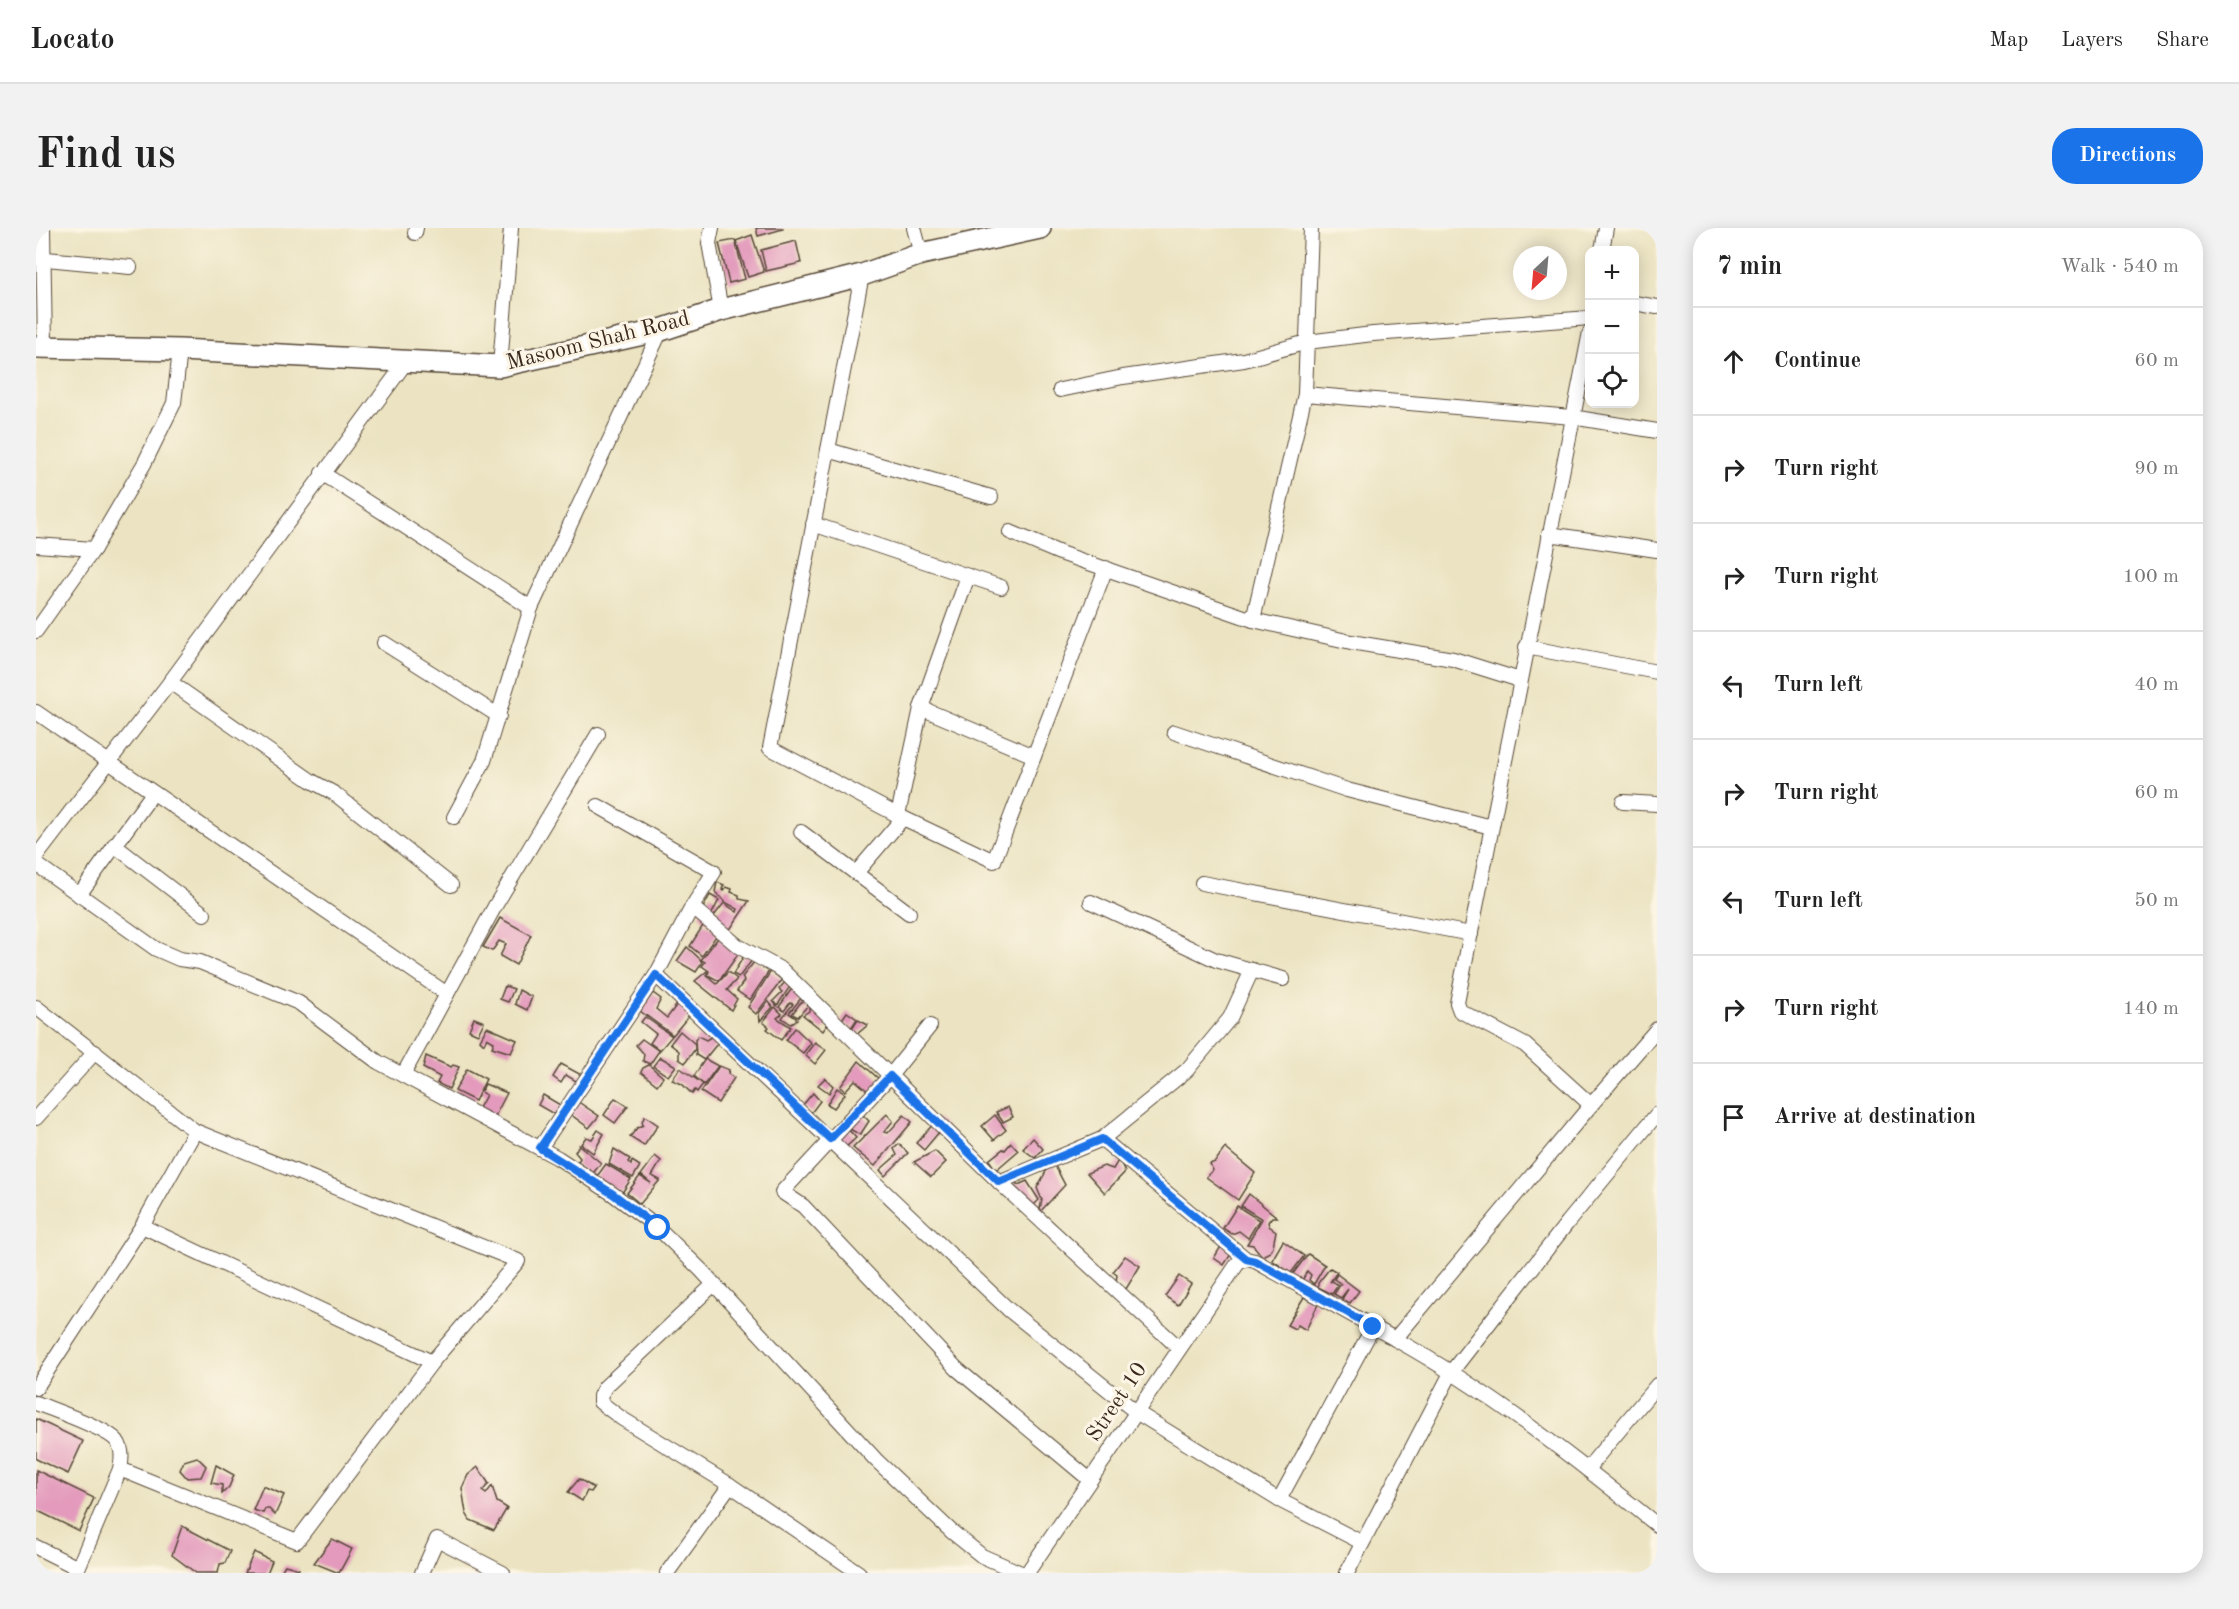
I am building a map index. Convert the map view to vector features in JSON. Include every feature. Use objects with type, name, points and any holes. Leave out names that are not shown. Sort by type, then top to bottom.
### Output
[{"type":"main road","name":"Masoom Shah Road","points":[[40,347],[180,350],[500,366],[661,330],[721,310],[862,275],[921,254],[1040,228]]},
{"type":"street","points":[[40,347],[39,258],[44,228]]},
{"type":"street","points":[[500,366],[511,228]]},
{"type":"street","points":[[712,228],[709,243],[721,310]]},
{"type":"street","points":[[914,228],[921,254]]},
{"type":"street","points":[[1253,620],[1305,394],[1311,228]]},
{"type":"street","points":[[1603,246],[1606,228]]},
{"type":"street","points":[[39,258],[130,267]]},
{"type":"street","points":[[862,275],[770,748],[901,817],[994,861],[1106,568]]},
{"type":"street","points":[[1639,304],[1657,307]]},
{"type":"street","points":[[1060,390],[1123,377],[1244,360],[1307,342],[1373,334],[1585,318]]},
{"type":"street","points":[[454,817],[484,761],[531,608],[661,330]]},
{"type":"street","points":[[36,631],[94,549],[144,464],[174,403],[180,350]]},
{"type":"street","points":[[1585,354],[1457,1003],[1460,1011],[1525,1045],[1591,1105]]},
{"type":"street","points":[[36,856],[170,682],[322,473],[406,363]]},
{"type":"street","points":[[1305,394],[1572,417],[1657,431]]},
{"type":"street","points":[[828,450],[991,497]]},
{"type":"street","points":[[322,473],[531,608]]},
{"type":"street","points":[[813,524],[1001,587]]},
{"type":"street","points":[[1010,532],[1253,620],[1351,642],[1452,659],[1520,680]]},
{"type":"street","points":[[1549,534],[1657,550]]},
{"type":"street","points":[[36,545],[94,549]]},
{"type":"street","points":[[856,873],[901,817],[921,708],[968,576]]},
{"type":"street","points":[[384,643],[499,716]]},
{"type":"street","points":[[1526,646],[1657,672]]},
{"type":"street","points":[[170,682],[310,780],[335,794],[451,885]]},
{"type":"street","points":[[921,708],[1034,756]]},
{"type":"street","points":[[36,712],[447,994]]},
{"type":"street","points":[[1173,732],[1347,790],[1491,827]]},
{"type":"street","points":[[403,1075],[495,906],[598,734]]},
{"type":"street","points":[[79,895],[153,793]]},
{"type":"street","points":[[1623,802],[1657,804]]},
{"type":"street","points":[[540,1148],[656,975],[692,907],[714,872],[598,806]]},
{"type":"street","points":[[801,832],[909,913]]},
{"type":"street","points":[[114,845],[204,914]]},
{"type":"street","points":[[36,864],[156,949],[221,970],[299,1003],[378,1062],[540,1148],[613,1194],[658,1228],[876,1460],[951,1531],[982,1556],[1021,1573]]},
{"type":"street","points":[[1202,883],[1471,934]]},
{"type":"street","points":[[1091,902],[1216,960],[1283,979]]},
{"type":"street","points":[[692,907],[738,946],[782,970],[999,1182],[1179,1348]]},
{"type":"street","points":[[999,1182],[1102,1139],[1187,1070],[1230,1018],[1252,970]]},
{"type":"street","points":[[656,975],[1009,1310],[1136,1412],[1279,1500],[1361,1542]]},
{"type":"street","points":[[36,1007],[195,1131],[518,1261],[432,1362],[297,1541],[120,1469]]},
{"type":"street","points":[[930,1026],[890,1076],[782,1192],[803,1206],[957,1369],[1090,1480]]},
{"type":"street","points":[[1395,1339],[1657,1029]]},
{"type":"street","points":[[36,1118],[95,1052]]},
{"type":"street","points":[[1347,1573],[1361,1542],[1452,1371],[1568,1222],[1657,1114]]},
{"type":"street","points":[[36,1388],[142,1226],[195,1131]]},
{"type":"street","points":[[1102,1139],[1246,1259],[1255,1261],[1452,1371],[1587,1469],[1657,1525]]},
{"type":"street","points":[[142,1226],[432,1362]]},
{"type":"street","name":"Street 10","points":[[1027,1573],[1238,1263],[1246,1259]]},
{"type":"street","points":[[713,1285],[605,1387],[600,1396],[600,1402],[621,1418],[730,1485],[859,1573]]},
{"type":"street","points":[[1279,1500],[1373,1327]]},
{"type":"street","points":[[1587,1469],[1657,1385]]},
{"type":"street","points":[[36,1403],[103,1431],[117,1441],[122,1456],[120,1469],[77,1570],[36,1547]]},
{"type":"street","points":[[668,1573],[730,1485]]},
{"type":"street","points":[[422,1573],[437,1539],[503,1573]]},
{"type":"building","points":[[756,228],[783,228],[783,229],[758,236]]},
{"type":"building","points":[[752,235],[764,272],[748,277],[736,241]]},
{"type":"building","points":[[735,240],[745,279],[729,283],[719,243]]},
{"type":"building","points":[[796,241],[801,263],[766,271],[761,250]]},
{"type":"building","points":[[717,882],[724,885],[722,889],[724,891],[726,887],[732,889],[731,892],[739,895],[739,899],[749,901],[727,934],[711,925],[714,916],[724,903],[737,912],[738,909],[725,902],[715,892]]},
{"type":"building","points":[[710,895],[719,900],[707,923],[699,915]]},
{"type":"building","points":[[500,918],[531,935],[516,965],[500,956],[506,944],[499,941],[492,951],[483,947]]},
{"type":"building","points":[[704,924],[719,932],[702,956],[690,946]]},
{"type":"building","points":[[718,938],[739,953],[719,981],[708,975],[709,971],[702,966],[705,962],[701,960]]},
{"type":"building","points":[[687,947],[702,963],[696,972],[677,961]]},
{"type":"building","points":[[745,954],[753,959],[739,977],[733,974]]},
{"type":"building","points":[[755,961],[769,971],[750,1000],[737,991],[744,981],[742,977]]},
{"type":"building","points":[[707,971],[707,976],[717,984],[728,972],[737,979],[727,990],[737,999],[731,1010],[695,981]]},
{"type":"building","points":[[771,971],[782,980],[756,1014],[748,1007]]},
{"type":"building","points":[[786,981],[791,985],[777,1006],[773,1001],[782,992],[779,989]]},
{"type":"building","points":[[505,986],[514,989],[508,1002],[500,999]]},
{"type":"building","points":[[793,987],[802,997],[789,1013],[797,1019],[791,1024],[782,1018],[793,1004],[790,1003],[784,1011],[779,1007]]},
{"type":"building","points":[[519,990],[532,997],[527,1010],[515,1004]]},
{"type":"building","points":[[653,993],[661,999],[656,1009],[667,1018],[678,1003],[691,1013],[673,1035],[640,1011]]},
{"type":"building","points":[[804,998],[809,1004],[798,1017],[792,1014]]},
{"type":"building","points":[[768,1001],[773,1007],[760,1021],[759,1013]]},
{"type":"building","points":[[810,1004],[830,1021],[823,1031],[803,1015],[809,1011]]},
{"type":"building","points":[[775,1007],[782,1014],[777,1018],[791,1027],[781,1040],[767,1029],[769,1027],[763,1022]]},
{"type":"building","points":[[847,1012],[857,1019],[851,1028],[841,1021]]},
{"type":"building","points":[[645,1017],[672,1036],[660,1050],[650,1043],[656,1034],[641,1022]]},
{"type":"building","points":[[474,1018],[484,1022],[478,1034],[469,1030]]},
{"type":"building","points":[[858,1020],[868,1025],[857,1034],[852,1029]]},
{"type":"building","points":[[487,1027],[517,1040],[511,1053],[492,1047],[494,1042],[487,1038],[484,1044],[480,1040]]},
{"type":"building","points":[[795,1028],[811,1043],[803,1053],[786,1040]]},
{"type":"building","points":[[680,1031],[695,1044],[695,1049],[685,1063],[679,1059],[679,1051],[670,1044]]},
{"type":"building","points":[[716,1034],[721,1039],[704,1060],[696,1055],[695,1040],[698,1036],[706,1040]]},
{"type":"building","points":[[642,1039],[659,1051],[650,1064],[643,1061],[644,1054],[636,1045]]},
{"type":"building","points":[[815,1042],[826,1050],[815,1064],[805,1055]]},
{"type":"building","points":[[426,1056],[451,1067],[453,1065],[459,1067],[449,1089],[437,1083],[440,1077],[423,1068]]},
{"type":"building","points":[[660,1057],[676,1066],[668,1076],[653,1066]]},
{"type":"building","points":[[705,1059],[718,1066],[704,1085],[694,1076]]},
{"type":"building","points":[[859,1061],[880,1080],[870,1093],[855,1080],[845,1091],[840,1087]]},
{"type":"building","points":[[561,1064],[585,1077],[581,1084],[566,1075],[561,1083],[553,1077]]},
{"type":"building","points":[[649,1065],[663,1077],[657,1085],[641,1072]]},
{"type":"building","points":[[719,1066],[729,1070],[728,1074],[734,1078],[718,1103],[701,1092]]},
{"type":"building","points":[[680,1068],[703,1084],[697,1092],[695,1090],[692,1094],[682,1084],[672,1080]]},
{"type":"building","points":[[467,1069],[486,1079],[475,1101],[455,1091]]},
{"type":"building","points":[[825,1078],[833,1086],[829,1093],[818,1085]]},
{"type":"building","points":[[485,1084],[507,1093],[495,1116],[479,1108],[486,1095],[481,1092]]},
{"type":"building","points":[[837,1088],[845,1094],[834,1108],[827,1104]]},
{"type":"building","points":[[813,1093],[820,1101],[811,1113],[802,1106]]},
{"type":"building","points":[[543,1095],[562,1106],[557,1116],[538,1105]]},
{"type":"building","points":[[615,1098],[628,1106],[615,1123],[604,1115]]},
{"type":"building","points":[[577,1101],[599,1116],[589,1128],[570,1114]]},
{"type":"building","points":[[1008,1107],[1013,1117],[1003,1122],[996,1112]]},
{"type":"building","points":[[860,1112],[869,1121],[860,1135],[850,1129],[850,1124]]},
{"type":"building","points":[[887,1114],[893,1121],[884,1132],[888,1133],[904,1115],[912,1122],[875,1166],[853,1148]]},
{"type":"building","points":[[995,1115],[1006,1130],[994,1140],[982,1126]]},
{"type":"building","points":[[645,1116],[658,1125],[644,1146],[630,1137],[637,1128],[643,1125],[642,1121]]},
{"type":"building","points":[[938,1119],[945,1125],[924,1150],[916,1143]]},
{"type":"building","points":[[847,1128],[856,1138],[846,1147],[835,1140]]},
{"type":"building","points":[[598,1130],[604,1134],[593,1153],[581,1144],[586,1137],[592,1139]]},
{"type":"building","points":[[1033,1138],[1043,1149],[1035,1158],[1023,1149]]},
{"type":"building","points":[[1011,1143],[1018,1151],[996,1170],[989,1160],[1003,1149],[1005,1150]]},
{"type":"building","points":[[899,1144],[908,1153],[885,1176],[880,1170],[897,1155],[894,1149]]},
{"type":"building","points":[[579,1145],[601,1163],[591,1176],[576,1165],[580,1158],[575,1152]]},
{"type":"building","points":[[1225,1148],[1255,1173],[1238,1200],[1206,1177],[1213,1170],[1210,1164],[1215,1162]]},
{"type":"building","points":[[614,1149],[630,1159],[628,1162],[631,1165],[632,1161],[640,1166],[633,1178],[609,1164]]},
{"type":"building","points":[[935,1151],[946,1162],[931,1177],[914,1162]]},
{"type":"building","points":[[655,1156],[661,1161],[652,1176],[660,1180],[640,1204],[627,1193],[640,1176],[651,1183],[641,1175]]},
{"type":"building","points":[[1119,1159],[1125,1172],[1105,1193],[1087,1173],[1104,1166],[1113,1169]]},
{"type":"building","points":[[606,1164],[631,1179],[622,1193],[595,1179]]},
{"type":"building","points":[[1049,1166],[1055,1166],[1065,1185],[1039,1213],[1042,1200],[1037,1188]]},
{"type":"building","points":[[1027,1181],[1039,1200],[1031,1208],[1010,1185],[1015,1182],[1018,1185]]},
{"type":"building","points":[[1249,1194],[1277,1217],[1272,1217],[1268,1222],[1269,1226],[1276,1231],[1273,1246],[1270,1252],[1262,1256],[1253,1245],[1247,1244],[1262,1219],[1241,1206]]},
{"type":"building","points":[[1237,1206],[1259,1220],[1248,1238],[1239,1231],[1232,1234],[1223,1228]]},
{"type":"building","points":[[1283,1241],[1304,1256],[1291,1273],[1272,1260]]},
{"type":"building","points":[[1223,1243],[1233,1251],[1224,1265],[1214,1258]]},
{"type":"building","points":[[1308,1254],[1325,1265],[1314,1284],[1309,1280],[1311,1275],[1307,1271],[1303,1279],[1292,1275]]},
{"type":"building","points":[[1125,1256],[1140,1266],[1126,1289],[1116,1282],[1117,1275],[1113,1272]]},
{"type":"building","points":[[1330,1268],[1337,1272],[1330,1282],[1338,1285],[1332,1294],[1318,1287],[1318,1283]]},
{"type":"building","points":[[1337,1274],[1359,1291],[1350,1303],[1342,1299],[1348,1289],[1341,1298],[1334,1294],[1341,1284],[1334,1279]]},
{"type":"building","points":[[1179,1276],[1191,1284],[1178,1305],[1165,1296]]},
{"type":"building","points":[[1304,1297],[1318,1304],[1306,1330],[1298,1325],[1295,1329],[1287,1325]]},
{"type":"building","points":[[36,1419],[83,1441],[68,1474],[36,1459]]},
{"type":"building","points":[[197,1457],[206,1466],[201,1477],[187,1478],[180,1470],[184,1461]]},
{"type":"building","points":[[216,1465],[234,1475],[229,1487],[222,1494],[222,1485],[211,1483]]},
{"type":"building","points":[[478,1467],[489,1484],[482,1491],[486,1494],[492,1486],[497,1502],[507,1508],[494,1530],[470,1520],[466,1513],[462,1488],[468,1475]]},
{"type":"building","points":[[36,1470],[94,1498],[79,1531],[36,1510]]},
{"type":"building","points":[[579,1479],[594,1488],[591,1492],[587,1491],[582,1501],[568,1492]]},
{"type":"building","points":[[263,1486],[284,1495],[275,1515],[269,1509],[265,1509],[263,1513],[253,1510]]},
{"type":"building","points":[[182,1526],[230,1551],[225,1563],[220,1564],[218,1573],[196,1573],[172,1555]]},
{"type":"building","points":[[332,1539],[352,1549],[339,1573],[314,1563]]},
{"type":"building","points":[[254,1552],[272,1561],[267,1573],[245,1573]]},
{"type":"building","points":[[285,1565],[299,1569],[297,1573],[280,1573]]},
{"type":"route","points":[[658,1228],[613,1194],[540,1148],[656,975],[830,1139],[890,1076],[999,1182],[1102,1139],[1246,1259],[1255,1261],[1373,1327]]}]
